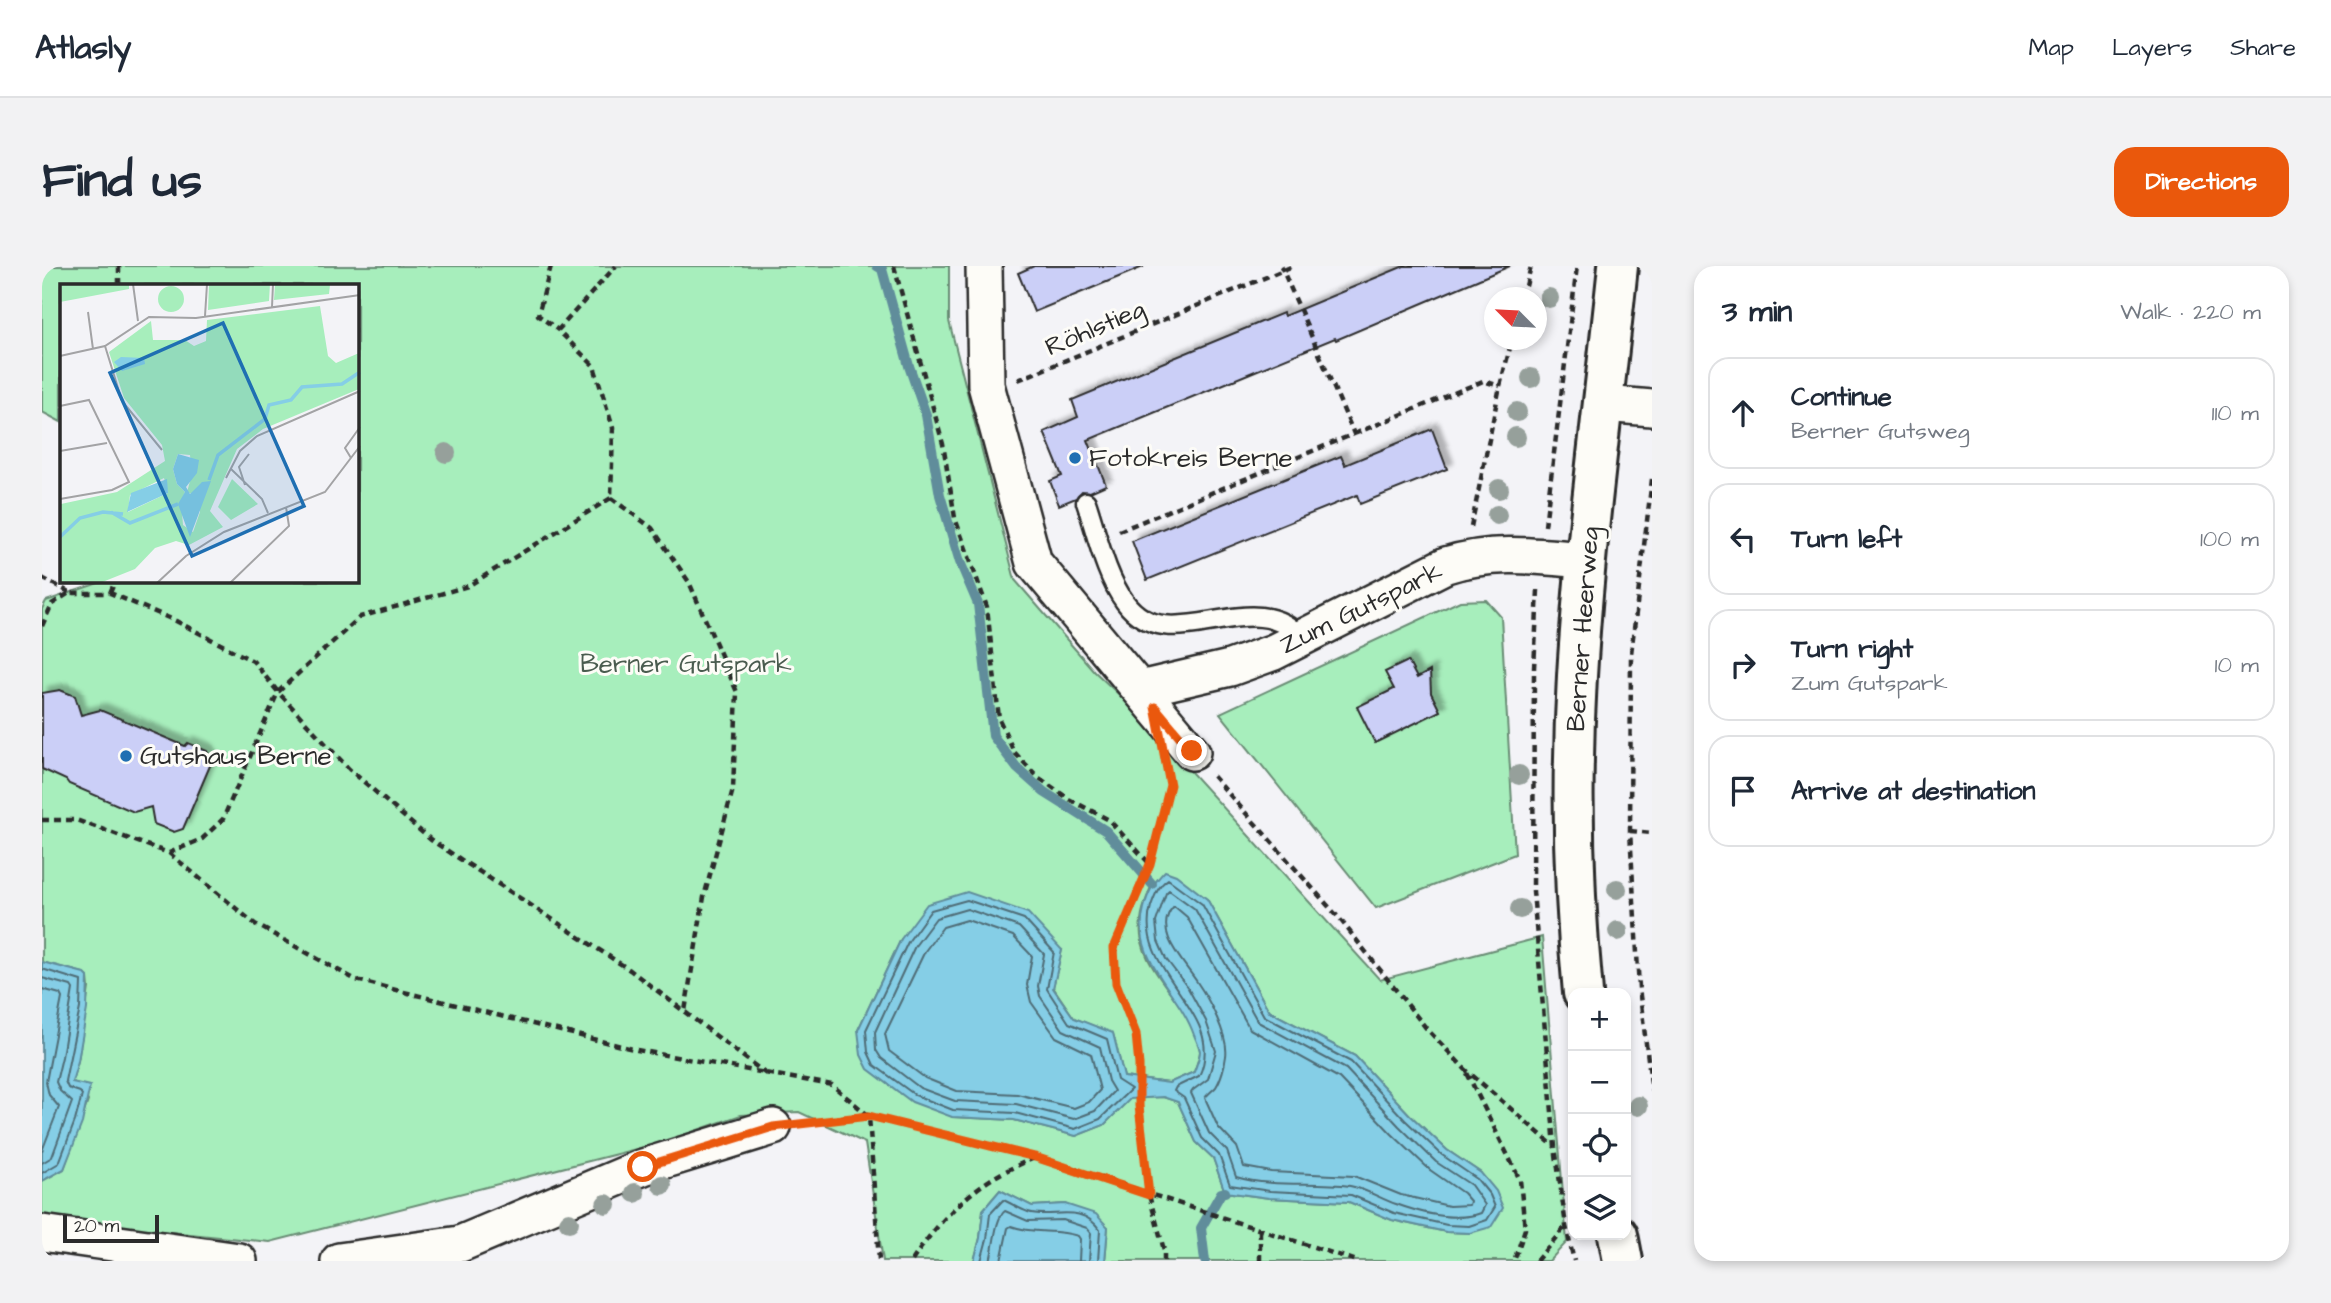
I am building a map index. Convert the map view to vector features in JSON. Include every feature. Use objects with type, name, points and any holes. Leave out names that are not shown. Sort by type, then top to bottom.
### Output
[{"type":"main road","name":"Berner Heerweg","points":[[1583,988],[1574,800],[1577,678],[1585,560],[1618,266]]},
{"type":"main road","points":[[1619,1240],[1623,1261]]},
{"type":"street","points":[[984,266],[986,385],[1034,563],[1140,689],[1180,762]]},
{"type":"street","points":[[1604,404],[1652,408]]},
{"type":"street","name":"Zum Gutspark","points":[[1140,689],[1230,668],[1303,639],[1446,565],[1465,559],[1508,555],[1585,560]]},
{"type":"street","points":[[339,1261],[460,1244],[643,1167],[773,1127]]},
{"type":"street","points":[[42,1233],[239,1261]]},
{"type":"lane","points":[[1086,502],[1115,584],[1124,601],[1150,622],[1164,626],[1181,626],[1220,619],[1268,617],[1293,628],[1303,639]]},
{"type":"path","points":[[119,266],[119,284]]},
{"type":"path","points":[[551,266],[538,316],[558,330],[594,366],[613,428],[611,498]]},
{"type":"path","points":[[558,330],[616,266]]},
{"type":"path","points":[[894,266],[943,443],[956,518],[987,607],[999,719],[1014,752],[1038,777],[1069,799],[1109,820],[1150,864]]},
{"type":"path","name":"Röhlstieg","points":[[986,385],[1018,381],[1282,268],[1293,266]]},
{"type":"path","points":[[1526,287],[1531,266]]},
{"type":"path","points":[[1546,522],[1577,266]]},
{"type":"path","points":[[1282,268],[1354,434]]},
{"type":"path","points":[[1465,559],[1509,350]]},
{"type":"path","points":[[1098,539],[1483,381],[1500,386]]},
{"type":"path","points":[[1652,479],[1631,654],[1630,831],[1639,988],[1652,1090]]},
{"type":"path","points":[[169,853],[202,839],[223,819],[278,692],[360,617],[468,586],[611,498]]},
{"type":"path","points":[[611,498],[652,528],[689,582],[737,692],[733,789],[704,897],[685,1010]]},
{"type":"path","points":[[42,578],[69,593],[110,593],[176,621],[253,661],[349,769],[431,840],[629,970],[767,1074]]},
{"type":"path","points":[[110,593],[114,583]]},
{"type":"path","points":[[42,626],[52,604],[69,593]]},
{"type":"path","points":[[1164,1261],[1164,1250],[1149,1195],[1139,1106],[1136,1034],[1116,983],[1114,948],[1150,864],[1170,785],[1180,762],[1339,918],[1426,1028],[1465,1069],[1555,1147]]},
{"type":"path","points":[[42,820],[76,820],[169,853],[255,923],[356,980],[637,1050],[832,1084],[869,1116],[879,1261]]},
{"type":"path","points":[[1630,831],[1652,833]]},
{"type":"path","points":[[1465,1069],[1520,1180],[1525,1229],[1514,1261]]},
{"type":"path","points":[[773,1127],[869,1116],[1035,1157],[1357,1261]]},
{"type":"path","points":[[912,1261],[925,1240],[962,1202],[998,1175],[1035,1157]]},
{"type":"path","points":[[1536,1261],[1566,1226]]},
{"type":"path","points":[[1260,1231],[1260,1261]]},
{"type":"green space","name":"Berner Gutspark","points":[[42,266],[949,266],[949,321],[1015,580],[1094,671],[1132,707],[1380,980],[1542,937],[1567,1242],[1549,1261],[1105,1261],[1108,1227],[1065,1204],[1032,1206],[1000,1190],[983,1210],[974,1261],[883,1261],[865,1143],[799,1112],[741,1115],[660,1143],[270,1242],[42,1219],[42,1181],[64,1169],[88,1101],[79,1084],[71,1082],[78,1061],[89,988],[88,977],[83,973],[42,962],[42,609],[46,601],[98,583],[359,583],[359,284],[60,284],[60,421],[42,412]],"holes":[[[1152,884],[1207,899],[1269,1011],[1355,1056],[1447,1150],[1481,1173],[1470,1233],[1446,1232],[1392,1220],[1349,1202],[1269,1198],[1225,1192],[1213,1158],[1196,1142],[1178,1102],[1163,1097],[1130,1098],[1104,1125],[1076,1136],[1014,1120],[952,1117],[858,1030],[901,939],[1062,950],[1053,987],[1074,1018],[1113,1034],[1124,1077],[1169,1083],[1194,1072],[1200,1051],[1195,1033],[1155,971],[1141,938],[1142,915]]]},
{"type":"green space","points":[[1486,600],[1501,617],[1515,854],[1376,908],[1220,713],[1460,601]]},
{"type":"water","points":[[1165,871],[1176,875],[1207,899],[1269,1011],[1355,1056],[1447,1150],[1481,1173],[1496,1191],[1503,1208],[1491,1227],[1470,1233],[1446,1232],[1392,1220],[1349,1202],[1269,1198],[1225,1192],[1213,1158],[1196,1142],[1178,1102],[1163,1097],[1130,1099],[1104,1125],[1076,1136],[1014,1120],[952,1117],[912,1102],[868,1069],[861,1055],[858,1030],[901,939],[927,904],[967,892],[1028,913],[1062,950],[1053,988],[1074,1018],[1113,1033],[1124,1077],[1169,1083],[1194,1072],[1200,1053],[1198,1045],[1187,1019],[1158,974],[1144,943],[1144,908],[1152,888]]},
{"type":"water","points":[[42,962],[84,973],[88,977],[87,1009],[72,1082],[90,1086],[82,1123],[64,1169],[42,1181]]},
{"type":"water","points":[[1000,1190],[1032,1206],[1065,1204],[1096,1214],[1108,1227],[1105,1261],[974,1261],[983,1210]]},
{"type":"building","points":[[1034,266],[1143,267],[1034,312],[1018,273]]},
{"type":"building","points":[[1404,266],[1510,266],[1088,440],[1106,485],[1090,492],[1082,491],[1076,498],[1059,505],[1050,481],[1062,476],[1044,432],[1078,417],[1072,400]]},
{"type":"building","points":[[1432,429],[1447,469],[1360,504],[1357,495],[1147,580],[1132,541],[1341,456],[1345,465]]},
{"type":"building","points":[[1408,661],[1417,678],[1430,671],[1431,693],[1440,711],[1375,743],[1357,707],[1394,689],[1385,672]]},
{"type":"building","name":"Gutshaus Berne","points":[[60,690],[75,696],[81,715],[100,710],[185,746],[188,743],[207,751],[212,761],[183,829],[174,832],[154,824],[151,807],[134,812],[69,784],[42,769],[42,693]]},
{"type":"waterway","points":[[877,266],[882,269],[909,366],[926,415],[940,495],[960,562],[978,604],[993,736],[1017,768],[1044,792],[1106,831],[1152,884]]},
{"type":"waterway","points":[[1205,1261],[1201,1228],[1221,1193],[1225,1192]]},
{"type":"place","name":"Fotokreis Berne","points":[[1075,458]]},
{"type":"place","name":"Gutshaus Berne","points":[[126,756]]},
{"type":"route","points":[[643,1167],[773,1127],[869,1116],[1035,1157],[1149,1195],[1139,1106],[1136,1034],[1116,983],[1114,948],[1150,864],[1170,785],[1155,707],[1192,751]]}]
